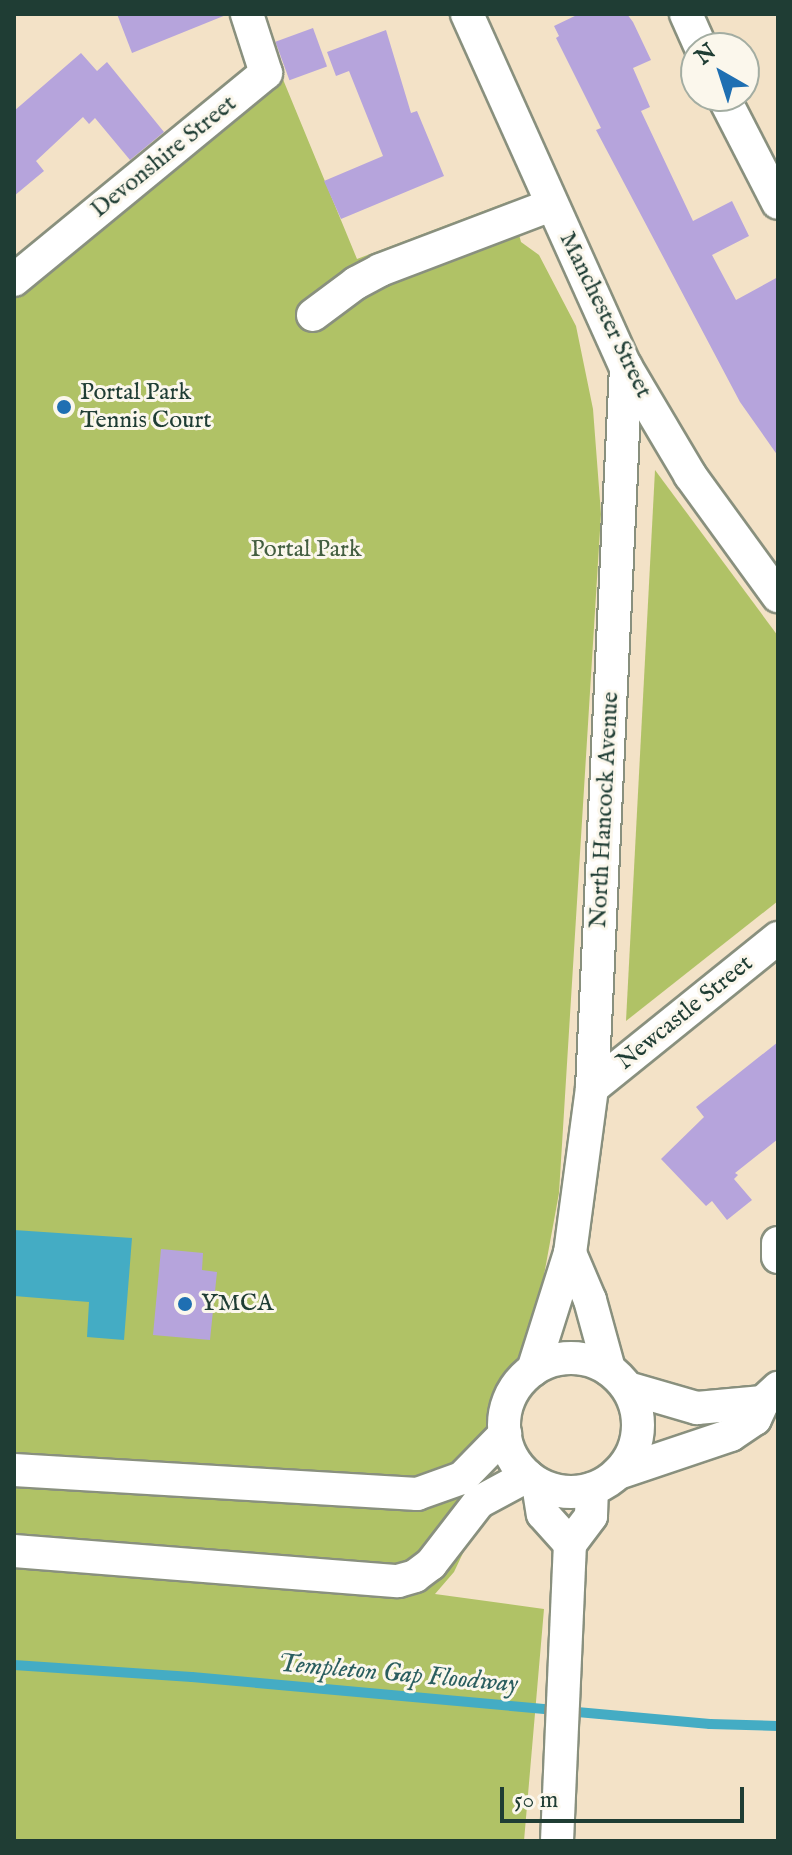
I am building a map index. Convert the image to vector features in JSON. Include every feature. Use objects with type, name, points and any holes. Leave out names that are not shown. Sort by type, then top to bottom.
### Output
[{"type":"street","name":"Devonshire Street","points":[[14,280],[266,73],[247,14]]},
{"type":"street","name":"Manchester Street","points":[[467,14],[626,367],[690,475],[778,596]]},
{"type":"street","points":[[731,112],[778,203]]},
{"type":"street","points":[[313,315],[356,283],[380,270],[551,205]]},
{"type":"street","name":"North Hancock Avenue","points":[[505,1434],[507,1405],[522,1380],[533,1370],[570,1253],[592,1088],[626,367]]},
{"type":"street","name":"Newcastle Street","points":[[592,1088],[778,938]]},
{"type":"street","points":[[778,1243],[778,1257]]},
{"type":"street","points":[[557,1841],[570,1544],[591,1516],[605,1481],[637,1441],[639,1423],[570,1253]]},
{"type":"street","points":[[533,1370],[551,1361],[571,1358],[591,1360],[619,1378],[697,1408],[770,1395]]},
{"type":"street","points":[[14,1551],[398,1581],[415,1576],[431,1564],[479,1502],[533,1480],[565,1491],[605,1481],[731,1435],[755,1419],[770,1395]]},
{"type":"street","points":[[14,1470],[417,1494],[462,1478],[505,1434]]},
{"type":"street","points":[[505,1434],[509,1450],[533,1480],[543,1514],[570,1544]]},
{"type":"green space","name":"Portal Park","points":[[282,77],[357,259],[510,201],[521,242],[539,255],[576,326],[593,409],[601,514],[559,1193],[532,1341],[500,1382],[486,1436],[458,1472],[473,1532],[454,1572],[435,1594],[544,1609],[524,1841],[14,1841],[14,296]]},
{"type":"green space","points":[[655,470],[778,636],[778,901],[626,1021]]},
{"type":"water","points":[[14,1230],[132,1238],[124,1340],[87,1337],[89,1302],[14,1296]]},
{"type":"building","points":[[117,14],[226,14],[226,15],[132,53]]},
{"type":"building","points":[[579,14],[627,14],[633,22],[651,60],[633,68],[650,107],[641,111],[693,221],[732,201],[749,236],[712,255],[736,300],[778,277],[778,456],[740,402],[596,130],[601,128],[556,38],[559,36],[554,26]]},
{"type":"building","points":[[313,28],[327,67],[289,80],[275,42]]},
{"type":"building","points":[[386,30],[411,113],[417,111],[444,176],[341,219],[324,181],[383,156],[349,71],[336,76],[327,52]]},
{"type":"building","points":[[81,53],[97,71],[107,62],[164,132],[130,160],[95,118],[89,124],[83,117],[36,161],[44,171],[14,196],[14,111]]},
{"type":"building","points":[[778,1042],[778,1139],[735,1173],[738,1175],[734,1179],[752,1200],[727,1220],[712,1201],[706,1206],[661,1159],[704,1117],[696,1107]]},
{"type":"building","name":"YMCA","points":[[161,1249],[203,1253],[202,1270],[217,1272],[210,1340],[153,1335]]},
{"type":"waterway","name":"Templeton Gap Floodway","points":[[14,1665],[192,1677],[710,1724],[778,1726]]},
{"type":"place","name":"Portal Park Tennis Court","points":[[64,407]]},
{"type":"place","name":"YMCA","points":[[185,1304]]}]
